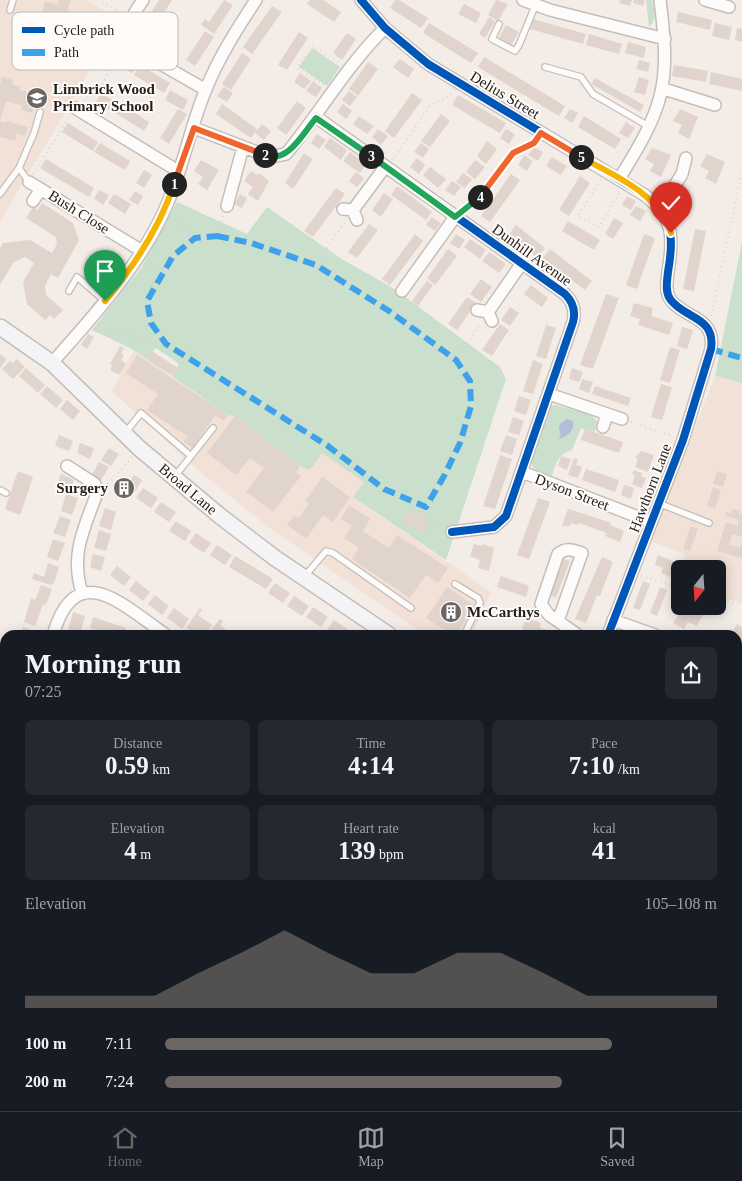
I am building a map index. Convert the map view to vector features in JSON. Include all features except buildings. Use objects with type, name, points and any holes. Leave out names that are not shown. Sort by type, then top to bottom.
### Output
[{"type":"street","points":[[136,12],[143,0]]},
{"type":"street","points":[[52,363],[105,301],[142,251],[162,214],[206,90],[228,44],[256,0]]},
{"type":"street","name":"Delius Street","points":[[362,0],[385,28],[428,64],[623,182],[660,208]]},
{"type":"street","points":[[522,0],[534,6],[665,39]]},
{"type":"street","points":[[623,182],[650,127],[664,89],[665,39],[660,0]]},
{"type":"street","points":[[705,0],[729,7]]},
{"type":"street","points":[[194,128],[270,157],[281,157],[286,154],[316,118],[350,70],[385,28]]},
{"type":"street","points":[[172,70],[206,90]]},
{"type":"street","points":[[664,89],[715,105]]},
{"type":"street","points":[[74,108],[178,171]]},
{"type":"street","name":"Dunhill Avenue","points":[[316,118],[565,294],[574,309],[573,322],[506,516],[494,527],[452,532]]},
{"type":"street","points":[[227,206],[243,146]]},
{"type":"street","points":[[686,158],[682,174],[660,208],[668,221],[672,242],[666,283],[668,295],[675,304],[708,328]]},
{"type":"street","points":[[351,213],[385,167]]},
{"type":"street","name":"Bush Close","points":[[29,182],[142,251]]},
{"type":"street","name":"Bush Close","points":[[33,201],[41,189]]},
{"type":"street","points":[[402,291],[455,217]]},
{"type":"street","name":"Dunhill Avenue","points":[[486,314],[522,264]]},
{"type":"street","name":"Broad Lane","points":[[0,327],[52,363],[139,448],[244,534],[382,630]]},
{"type":"street","name":"Hawthorn Lane","points":[[610,630],[683,440],[711,349],[712,339],[708,328]]},
{"type":"street","points":[[549,394],[622,419]]},
{"type":"street","points":[[603,427],[607,414]]},
{"type":"street","points":[[67,466],[95,484],[97,493],[76,552],[77,577],[82,593]]},
{"type":"street","name":"Dyson Street","points":[[522,472],[651,522]]},
{"type":"street","points":[[558,621],[582,553],[573,550],[564,550],[558,554],[542,598],[544,610],[558,621],[571,630]]},
{"type":"street","points":[[54,630],[61,610],[82,593],[97,593],[110,596],[159,630]]},
{"type":"street","points":[[613,620],[641,630]]},
{"type":"lane","points":[[10,10],[13,0]]},
{"type":"lane","points":[[499,24],[492,39],[515,51],[534,6]]},
{"type":"lane","points":[[545,67],[581,77],[593,94],[650,127]]},
{"type":"lane","points":[[0,194],[19,168],[34,133],[40,112]]},
{"type":"lane","points":[[19,168],[29,182]]},
{"type":"lane","points":[[69,291],[77,277],[105,301]]},
{"type":"lane","points":[[124,434],[141,413],[191,456]]},
{"type":"lane","points":[[173,477],[213,428]]},
{"type":"lane","points":[[658,503],[709,523]]},
{"type":"lane","points":[[304,577],[326,551],[334,553],[411,608]]},
{"type":"lane","points":[[455,584],[478,598],[480,603],[466,630]]},
{"type":"path","points":[[98,0],[119,12]]},
{"type":"path","points":[[334,92],[297,68],[311,45],[350,70]]},
{"type":"path","points":[[385,167],[431,105],[450,96],[456,81]]},
{"type":"path","points":[[455,217],[477,202],[513,153],[534,143],[541,133]]},
{"type":"path","points":[[708,328],[742,171]]},
{"type":"path","points":[[606,172],[578,216],[599,227],[623,182]]},
{"type":"path","points":[[217,236],[227,206]]},
{"type":"path","points":[[316,265],[351,213]]},
{"type":"path","points":[[162,214],[179,222],[186,230],[190,242]]},
{"type":"path","points":[[142,251],[159,278]]},
{"type":"path","points":[[389,311],[402,291]]},
{"type":"path","points":[[456,360],[486,314]]},
{"type":"path","points":[[84,326],[166,344]]},
{"type":"path","points":[[622,419],[683,440]]},
{"type":"path","points":[[97,493],[107,487],[139,448]]},
{"type":"path","points":[[426,507],[435,525],[452,532]]},
{"type":"path","points":[[632,573],[671,584]]},
{"type":"path","points":[[726,600],[742,605]]},
{"type":"shaded area","name":"Limbrick Wood Primary School","points":[[0,0],[86,0],[107,12],[12,12],[12,70],[90,70],[0,222]]},
{"type":"shaded area","points":[[134,350],[228,415],[235,416],[310,470],[322,453],[364,482],[354,498],[491,592],[474,630],[418,630],[268,527],[192,465],[112,391]]},
{"type":"shaded area","points":[[715,376],[742,383],[742,603],[726,598],[726,560],[684,560],[684,554],[651,541]]},
{"type":"green space","points":[[646,0],[652,0],[654,11],[654,21],[649,27]]},
{"type":"green space","points":[[312,48],[340,67],[327,86],[299,67]]},
{"type":"green space","points":[[177,202],[247,234],[267,207],[340,258],[393,288],[500,367],[506,379],[446,560],[353,497],[364,482],[322,453],[310,470],[300,466],[235,416],[228,415],[172,376],[179,364],[156,348],[147,359],[134,350],[92,330],[141,268]]},
{"type":"green space","points":[[742,242],[742,383],[715,376]]},
{"type":"green space","points":[[556,405],[592,415],[597,421],[595,432],[581,428],[572,450],[564,454],[556,463],[552,476],[537,470],[531,463],[551,406]]},
{"type":"water","points":[[567,419],[573,421],[573,428],[567,435],[558,439],[561,435],[560,424]]},
{"type":"marked path","points":[[217,236],[251,243],[316,265],[389,311],[456,360],[470,381],[471,406],[460,443],[426,507],[384,489],[328,446],[166,344],[151,323],[147,301],[173,256],[195,238],[217,236]]},
{"type":"marked path","points":[[711,349],[742,358]]},
{"type":"cycle path","points":[[361,0],[385,28],[428,64],[643,194],[653,202],[666,219],[671,238],[667,282],[668,296],[676,306],[698,319],[709,330],[711,349],[683,440],[610,630]]},
{"type":"cycle path","points":[[316,117],[565,294],[573,307],[573,322],[506,516],[494,527],[452,532]]},
{"type":"place","name":"Limbrick Wood Primary School","points":[[37,98]]},
{"type":"place","name":"Surgery","points":[[124,488]]},
{"type":"place","name":"McCarthys","points":[[451,612]]},
{"type":"route","points":[[105,301],[129,270],[152,235],[166,206],[194,128],[276,158],[286,154],[316,118],[455,217],[477,202],[513,153],[534,143],[541,133],[651,200],[660,208],[668,221],[671,233]]}]
